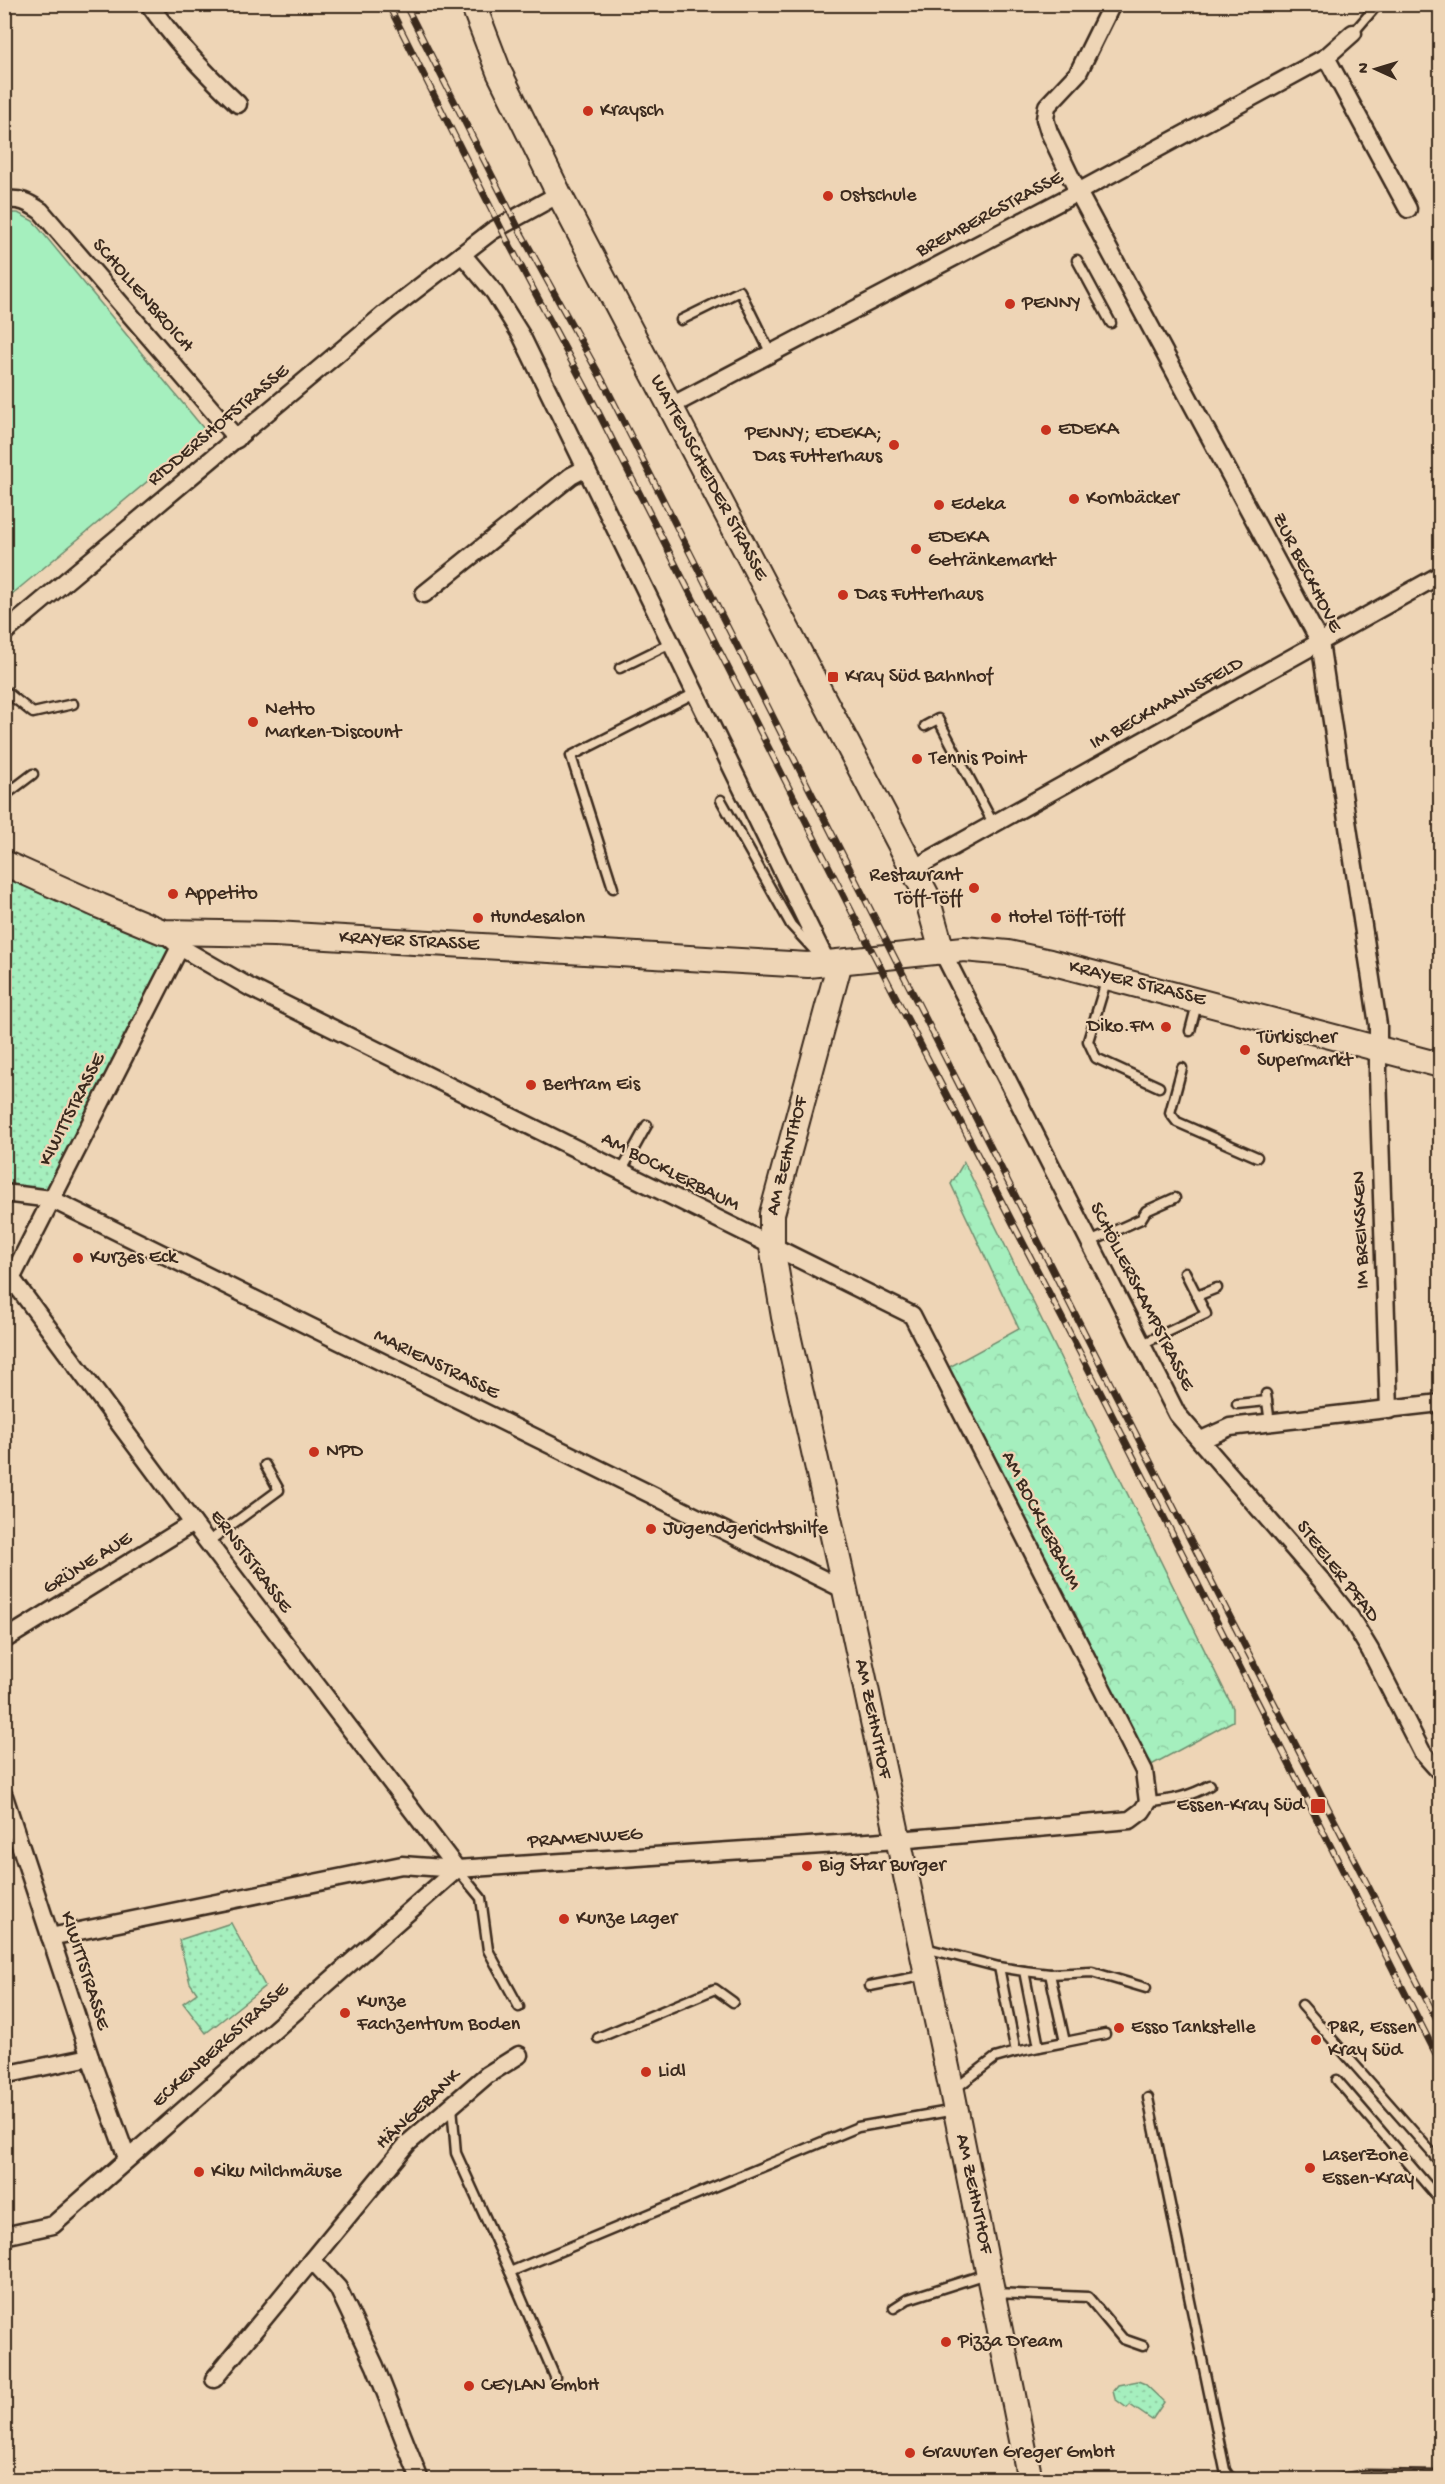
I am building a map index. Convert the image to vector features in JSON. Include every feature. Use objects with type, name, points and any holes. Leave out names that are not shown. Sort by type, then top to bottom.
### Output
[{"type":"main road","name":"WATTENSCHEIDER STRASSE","points":[[473,4],[499,72],[560,194],[926,894],[942,951]]},
{"type":"main road","name":"KRAYER STRASSE","points":[[4,863],[172,940],[275,934],[808,965],[964,949],[1008,953],[1198,1000],[1440,1065]]},
{"type":"main road","name":"AM ZEHNTHOF","points":[[834,963],[772,1214],[772,1247],[784,1317],[954,2101],[1030,2480]]},
{"type":"street","points":[[148,4],[169,34],[238,104]]},
{"type":"street","name":"ZUR BECKHOVE","points":[[1112,4],[1078,73],[1047,106],[1045,119],[1048,132],[1320,642],[1378,1025],[1378,1049]]},
{"type":"street","name":"BREMBERGSTRASSE","points":[[671,406],[1078,192],[1326,57],[1353,33]]},
{"type":"street","points":[[1326,57],[1407,209]]},
{"type":"street","name":"RIDDERSHOFSTRASSE","points":[[4,633],[387,312],[492,231],[560,194]]},
{"type":"street","name":"SCHOLLENBROICH","points":[[4,201],[14,198],[30,203],[41,211],[237,439]]},
{"type":"street","points":[[462,254],[494,292],[521,334],[695,693],[834,963]]},
{"type":"street","points":[[424,594],[571,476],[586,468]]},
{"type":"street","name":"IM BECKMANNSFELD","points":[[913,868],[1440,575]]},
{"type":"street","name":"AM BOCKLERBAUM","points":[[172,940],[262,993],[912,1315],[1144,1771],[1148,1802]]},
{"type":"street","name":"KIWITTSTRASSE","points":[[8,1286],[172,940]]},
{"type":"street","name":"SCHÖLLERSKAMPSTRASSE","points":[[942,951],[1177,1414],[1201,1440]]},
{"type":"street","name":"IM BREIKSKEN","points":[[1378,1049],[1389,1410]]},
{"type":"street","name":"MARIENSTRASSE","points":[[4,1193],[51,1199],[845,1590]]},
{"type":"street","name":"ERNSTSTRASSE","points":[[8,1286],[194,1523],[456,1869]]},
{"type":"street","points":[[1201,1440],[1230,1427],[1440,1403]]},
{"type":"street","name":"STEELER PFAD","points":[[1201,1440],[1350,1617],[1370,1650],[1422,1752],[1440,1772]]},
{"type":"street","name":"GRÜNE AUE","points":[[4,1640],[194,1523]]},
{"type":"street","name":"KIWITTSTRASSE","points":[[4,1796],[90,2057],[127,2158]]},
{"type":"street","name":"PRAMENWEG","points":[[50,1937],[402,1865],[456,1869],[898,1840],[1130,1821],[1142,1811],[1148,1802]]},
{"type":"street","name":"ECKENBERGSTRASSE","points":[[4,2236],[53,2224],[456,1869]]},
{"type":"street","name":"HÄNGEBANK","points":[[214,2379],[408,2143],[487,2075],[519,2055]]},
{"type":"street","points":[[4,2075],[90,2057]]},
{"type":"street","points":[[312,2260],[338,2288],[375,2366],[420,2480]]},
{"type":"lane","name":"BREMBERGSTRASSE","points":[[1353,33],[1378,4]]},
{"type":"lane","points":[[1077,261],[1111,323]]},
{"type":"lane","points":[[681,320],[740,291],[771,354]]},
{"type":"lane","points":[[620,668],[671,643]]},
{"type":"lane","points":[[4,690],[33,713],[73,704]]},
{"type":"lane","points":[[613,888],[571,756],[695,693]]},
{"type":"lane","points":[[924,726],[938,719],[994,825]]},
{"type":"lane","points":[[4,796],[33,774]]},
{"type":"lane","points":[[721,800],[791,925],[834,963]]},
{"type":"lane","points":[[1107,978],[1088,1041],[1096,1058],[1159,1087]]},
{"type":"lane","points":[[1190,1031],[1198,1000]]},
{"type":"lane","points":[[1182,1068],[1170,1113],[1177,1122],[1257,1157]]},
{"type":"lane","points":[[621,1172],[647,1125]]},
{"type":"lane","points":[[1090,1242],[1141,1219],[1146,1211],[1175,1198]]},
{"type":"lane","points":[[1142,1344],[1206,1314],[1185,1272]]},
{"type":"lane","points":[[1197,1296],[1217,1288]]},
{"type":"lane","points":[[1237,1404],[1266,1397],[1270,1423]]},
{"type":"lane","points":[[208,1542],[279,1490],[265,1466]]},
{"type":"lane","points":[[1148,1802],[1174,1799],[1197,1792],[1210,1785]]},
{"type":"lane","points":[[456,1869],[481,1898],[488,1950],[519,2007]]},
{"type":"lane","points":[[921,1947],[1024,1971],[1050,1974],[1092,1972],[1146,1988]]},
{"type":"lane","points":[[999,1967],[1016,2052]]},
{"type":"lane","points":[[1024,1971],[1040,2047]]},
{"type":"lane","points":[[870,1986],[927,1974]]},
{"type":"lane","points":[[1050,1974],[1065,2043]]},
{"type":"lane","points":[[598,2038],[715,1989],[733,2002]]},
{"type":"lane","points":[[1302,2005],[1440,2162]]},
{"type":"lane","points":[[510,2272],[858,2127],[954,2101],[995,2058],[1105,2034]]},
{"type":"lane","points":[[1337,2080],[1440,2199]]},
{"type":"lane","points":[[1148,2098],[1225,2470],[1235,2480]]},
{"type":"lane","points":[[452,2106],[456,2153],[555,2378]]},
{"type":"lane","points":[[894,2308],[908,2299],[991,2283],[1088,2297],[1123,2339],[1143,2346]]},
{"type":"lane","points":[[1335,2480],[1367,2475],[1440,2475]]},
{"type":"green space","points":[[18,213],[33,221],[204,429],[203,435],[5,600],[4,214]]},
{"type":"green space","points":[[5,869],[178,948],[49,1195],[5,1189]]},
{"type":"green space","points":[[964,1162],[1233,1708],[1233,1721],[1144,1769],[942,1371],[1019,1329],[951,1184]]},
{"type":"green space","points":[[231,1923],[265,1986],[206,2033],[183,2003],[197,1993],[190,1983],[179,1940]]},
{"type":"green space","points":[[1138,2381],[1145,2384],[1164,2402],[1152,2420],[1130,2405],[1127,2408],[1115,2399],[1113,2391],[1118,2385]]},
{"type":"railway","points":[[388,4],[857,922],[1107,1405],[1440,2062]]},
{"type":"railway","points":[[405,4],[521,233],[605,385],[1118,1399],[1440,2026]]},
{"type":"place","name":"Kraysch","points":[[588,111]]},
{"type":"place","name":"Ostschule","points":[[828,196]]},
{"type":"place","name":"PENNY","points":[[1010,304]]},
{"type":"place","name":"EDEKA","points":[[1046,430]]},
{"type":"place","name":"PENNY; EDEKA; Das Futterhaus","points":[[894,445]]},
{"type":"place","name":"Kornbäcker","points":[[1074,499]]},
{"type":"place","name":"Edeka","points":[[939,505]]},
{"type":"place","name":"EDEKA Getränkemarkt","points":[[916,549]]},
{"type":"place","name":"Das Futterhaus","points":[[843,595]]},
{"type":"place","name":"Kray Süd Bahnhof","points":[[833,677]]},
{"type":"place","name":"Netto Marken-Discount","points":[[253,722]]},
{"type":"place","name":"Tennis Point","points":[[917,759]]},
{"type":"place","name":"Restaurant Töff-Töff","points":[[974,888]]},
{"type":"place","name":"Appetito","points":[[173,894]]},
{"type":"place","name":"Hundesalon","points":[[478,918]]},
{"type":"place","name":"Hotel Töff-Töff","points":[[996,918]]},
{"type":"place","name":"Diko.FM","points":[[1166,1027]]},
{"type":"place","name":"Türkischer Supermarkt","points":[[1245,1050]]},
{"type":"place","name":"Bertram Eis","points":[[531,1085]]},
{"type":"place","name":"Kurzes Eck","points":[[78,1258]]},
{"type":"place","name":"NPD","points":[[314,1452]]},
{"type":"place","name":"Jugendgerichtshilfe","points":[[651,1529]]},
{"type":"place","name":"Essen-Kray Süd","points":[[1318,1806]]},
{"type":"place","name":"Big Star Burger","points":[[807,1866]]},
{"type":"place","name":"Kunze Lager","points":[[564,1919]]},
{"type":"place","name":"Kunze Fachzentrum Boden","points":[[345,2013]]},
{"type":"place","name":"Esso Tankstelle","points":[[1119,2028]]},
{"type":"place","name":"P&R, Essen Kray Süd","points":[[1316,2040]]},
{"type":"place","name":"Lidl","points":[[646,2072]]},
{"type":"place","name":"LaserZone Essen-Kray","points":[[1310,2168]]},
{"type":"place","name":"Kiku Milchmäuse","points":[[199,2172]]},
{"type":"place","name":"Pizza Dream","points":[[946,2342]]},
{"type":"place","name":"CEYLAN GmbH","points":[[469,2386]]},
{"type":"place","name":"Gravuren Greger GmbH","points":[[910,2453]]}]
